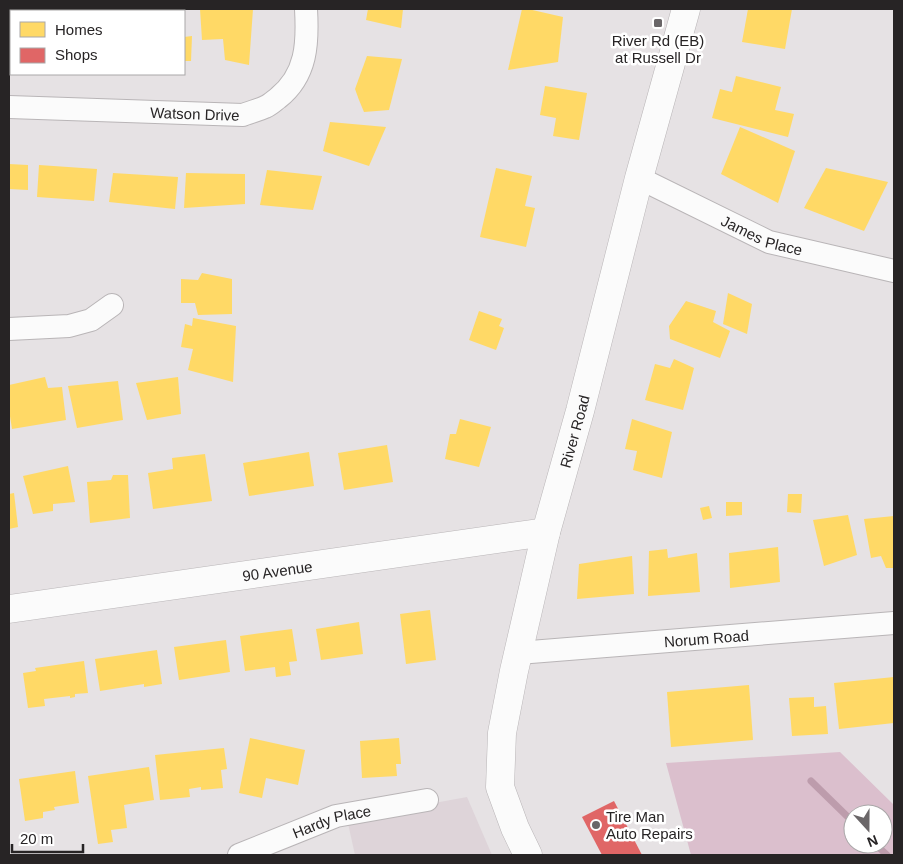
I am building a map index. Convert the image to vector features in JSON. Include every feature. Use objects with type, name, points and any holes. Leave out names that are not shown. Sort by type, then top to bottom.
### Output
[{"type":"street","name":"Watson Drive","points":[[9,107],[243,115],[266,107],[284,93],[297,76],[304,62],[307,33],[306,9]]},
{"type":"street","name":"River Road","points":[[528,855],[515,828],[500,787],[502,733],[546,532],[580,411],[639,178],[686,9]]},
{"type":"street","name":"James Place","points":[[639,178],[769,242],[894,272]]},
{"type":"street","points":[[9,329],[68,326],[91,320],[112,305]]},
{"type":"street","name":"90 Avenue","points":[[9,609],[546,532]]},
{"type":"street","name":"Norum Road","points":[[518,653],[894,623]]},
{"type":"street","name":"Hardy Place","points":[[239,855],[336,816],[427,800]]},
{"type":"shaded area","points":[[840,752],[893,804],[843,804],[843,854],[893,854],[894,805],[894,855],[691,855],[666,763]]},
{"type":"shaded area","points":[[467,797],[492,855],[355,855],[347,819]]},
{"type":"building: Homes","points":[[144,9],[182,9],[182,10]]},
{"type":"building: Homes","points":[[200,9],[253,9],[249,65],[225,60],[223,39],[202,40]]},
{"type":"building: Homes","points":[[368,9],[403,9],[401,28],[366,20]]},
{"type":"building: Homes","points":[[522,9],[563,17],[558,62],[508,70]]},
{"type":"building: Homes","points":[[748,9],[792,9],[785,49],[742,42]]},
{"type":"building: Homes","points":[[9,23],[10,23],[10,60]]},
{"type":"building: Homes","points":[[192,36],[191,61],[185,61],[185,37]]},
{"type":"building: Homes","points":[[367,56],[402,59],[389,110],[364,112],[359,100],[355,89]]},
{"type":"building: Homes","points":[[736,76],[781,87],[775,110],[794,114],[788,137],[712,118],[720,89],[732,92]]},
{"type":"building: Homes","points":[[545,86],[587,93],[579,140],[553,136],[556,118],[540,115]]},
{"type":"building: Homes","points":[[330,122],[386,127],[369,166],[323,151]]},
{"type":"building: Homes","points":[[740,127],[795,151],[778,203],[721,174]]},
{"type":"building: Homes","points":[[9,164],[28,165],[28,190],[9,189]]},
{"type":"building: Homes","points":[[39,165],[97,169],[94,201],[37,197]]},
{"type":"building: Homes","points":[[496,168],[532,176],[525,206],[535,208],[526,247],[480,237]]},
{"type":"building: Homes","points":[[826,168],[888,182],[864,231],[804,208]]},
{"type":"building: Homes","points":[[267,170],[322,176],[313,210],[260,205]]},
{"type":"building: Homes","points":[[113,173],[178,177],[175,209],[109,202]]},
{"type":"building: Homes","points":[[186,173],[245,174],[245,204],[184,208]]},
{"type":"building: Homes","points":[[202,273],[232,279],[232,314],[198,315],[195,303],[181,303],[181,279],[198,280]]},
{"type":"building: Homes","points":[[728,293],[752,304],[747,334],[723,324]]},
{"type":"building: Homes","points":[[686,301],[716,311],[713,322],[730,331],[720,358],[670,339],[669,326]]},
{"type":"building: Homes","points":[[479,311],[502,319],[499,326],[504,328],[496,350],[469,340]]},
{"type":"building: Homes","points":[[193,318],[236,326],[233,382],[188,370],[193,349],[181,347],[185,324],[192,326]]},
{"type":"building: Homes","points":[[674,359],[694,368],[683,410],[645,400],[655,364],[670,368]]},
{"type":"building: Homes","points":[[45,377],[48,388],[62,387],[66,420],[12,429],[9,410],[9,385]]},
{"type":"building: Homes","points":[[178,377],[181,414],[147,420],[136,383]]},
{"type":"building: Homes","points":[[118,381],[123,420],[77,428],[68,386]]},
{"type":"building: Homes","points":[[460,419],[491,427],[479,467],[445,459],[450,434],[456,434]]},
{"type":"building: Homes","points":[[632,419],[672,432],[662,478],[633,470],[637,451],[625,449]]},
{"type":"building: Homes","points":[[387,445],[393,482],[344,490],[338,453]]},
{"type":"building: Homes","points":[[309,452],[314,486],[249,496],[243,463]]},
{"type":"building: Homes","points":[[205,454],[212,501],[153,509],[148,473],[173,469],[172,458]]},
{"type":"building: Homes","points":[[68,466],[75,502],[53,504],[53,511],[33,514],[23,476]]},
{"type":"building: Homes","points":[[113,475],[128,475],[130,518],[90,523],[87,482],[111,480]]},
{"type":"building: Homes","points":[[14,493],[18,527],[9,529],[9,494]]},
{"type":"building: Homes","points":[[788,494],[802,494],[801,513],[787,512]]},
{"type":"building: Homes","points":[[726,502],[742,502],[742,515],[726,516]]},
{"type":"building: Homes","points":[[709,506],[712,518],[703,520],[700,508]]},
{"type":"building: Homes","points":[[848,515],[857,555],[824,566],[813,520]]},
{"type":"building: Homes","points":[[894,516],[894,568],[886,568],[881,556],[871,558],[864,519]]},
{"type":"building: Homes","points":[[778,547],[780,582],[730,588],[729,553]]},
{"type":"building: Homes","points":[[667,549],[668,558],[697,553],[700,592],[648,596],[649,551]]},
{"type":"building: Homes","points":[[632,556],[634,594],[577,599],[579,564]]},
{"type":"building: Homes","points":[[430,610],[436,660],[406,664],[400,614]]},
{"type":"building: Homes","points":[[359,622],[363,654],[321,660],[316,629]]},
{"type":"building: Homes","points":[[292,629],[297,661],[289,662],[291,675],[276,677],[275,667],[245,671],[240,636]]},
{"type":"building: Homes","points":[[226,640],[230,672],[179,680],[174,647]]},
{"type":"building: Homes","points":[[157,650],[162,684],[144,687],[144,684],[100,691],[95,659]]},
{"type":"building: Homes","points":[[84,661],[88,693],[75,694],[75,697],[70,698],[70,696],[44,699],[45,706],[28,708],[23,673],[36,671],[35,668]]},
{"type":"building: Homes","points":[[894,677],[894,723],[839,729],[834,683]]},
{"type":"building: Homes","points":[[749,685],[753,740],[671,747],[667,692]]},
{"type":"building: Homes","points":[[814,697],[814,707],[826,706],[828,734],[792,736],[789,698]]},
{"type":"building: Homes","points":[[250,738],[305,750],[298,785],[266,778],[262,798],[239,793]]},
{"type":"building: Homes","points":[[399,738],[401,764],[396,764],[397,776],[362,778],[360,741]]},
{"type":"building: Homes","points":[[224,748],[227,769],[221,770],[223,788],[201,790],[201,787],[189,789],[190,797],[160,800],[155,755]]},
{"type":"building: Homes","points":[[149,767],[154,800],[124,805],[127,828],[111,830],[113,842],[98,844],[88,776]]},
{"type":"building: Homes","points":[[75,771],[79,803],[54,807],[55,810],[43,812],[43,818],[25,821],[19,779]]},
{"type":"building: Shops","points":[[614,801],[642,855],[602,855],[582,817]]},
{"type":"waterway","points":[[811,781],[843,812]]},
{"type":"place","name":"River Rd (EB) at Russell Dr","points":[[658,23]]},
{"type":"place","name":"Tire Man Auto Repairs","points":[[596,825]]}]
